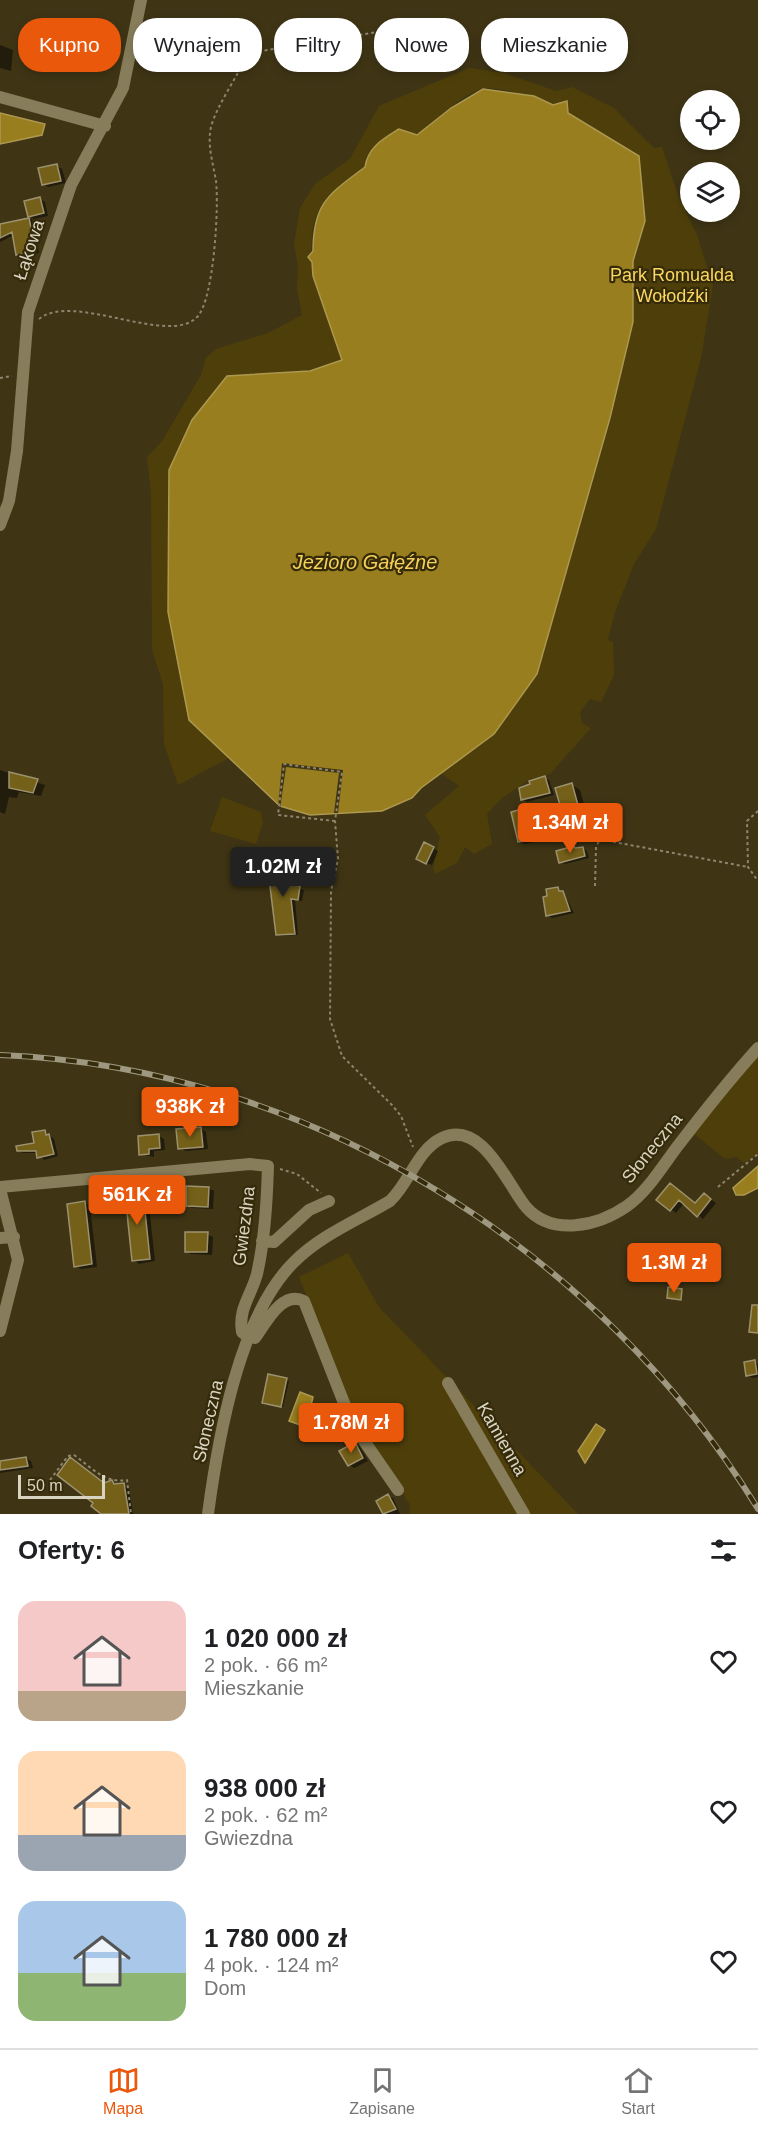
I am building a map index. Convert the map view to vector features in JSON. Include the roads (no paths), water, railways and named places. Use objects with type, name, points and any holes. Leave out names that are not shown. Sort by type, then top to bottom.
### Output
[{"type":"street","name":"Łąkowa","points":[[0,525],[9,501],[17,451],[24,339],[28,312],[71,185],[105,126],[123,88],[141,0]]},
{"type":"street","points":[[0,97],[105,126]]},
{"type":"street","name":"Słoneczna","points":[[208,1514],[224,1425],[247,1336],[280,1276],[305,1252],[374,1211],[400,1191],[418,1161],[432,1144],[444,1137],[457,1135],[466,1137],[490,1154],[527,1208],[540,1218],[556,1225],[589,1224],[620,1211],[644,1190],[727,1083],[758,1048]]},
{"type":"street","name":"Gwiezdna","points":[[0,1188],[250,1164],[268,1166],[257,1274],[240,1320],[242,1332],[247,1336]]},
{"type":"street","points":[[0,1188],[18,1260],[0,1331]]},
{"type":"street","points":[[262,1241],[274,1242],[309,1210],[329,1201]]},
{"type":"street","points":[[0,1238],[14,1237]]},
{"type":"street","points":[[247,1336],[255,1338],[276,1309],[285,1301],[292,1298],[304,1301],[344,1403],[362,1438],[398,1490]]},
{"type":"street","name":"Kamienna","points":[[448,1383],[524,1514]]},
{"type":"water","name":"Jezioro Gałęźne","points":[[483,89],[534,96],[553,105],[567,101],[568,113],[639,156],[645,221],[633,261],[633,322],[610,418],[537,674],[494,734],[421,788],[412,798],[382,811],[310,815],[280,806],[189,720],[168,612],[169,470],[192,420],[227,376],[310,371],[342,360],[313,276],[312,262],[308,257],[313,251],[316,221],[320,210],[333,193],[365,167],[369,154],[382,140],[399,129],[417,135],[451,108]]},
{"type":"water","points":[[0,113],[45,124],[42,135],[0,144]]},
{"type":"water","points":[[758,1166],[758,1188],[744,1195],[736,1195],[733,1188]]},
{"type":"water","points":[[300,1392],[313,1397],[306,1427],[289,1421]]},
{"type":"water","points":[[596,1424],[605,1430],[585,1463],[578,1451]]},
{"type":"railway","points":[[0,1055],[114,1067],[226,1094],[333,1135],[434,1189],[529,1254],[616,1330],[692,1415],[758,1509]]},
{"type":"park label","name":"Park Romualda Wołodźki","points":[[672,285]]}]
